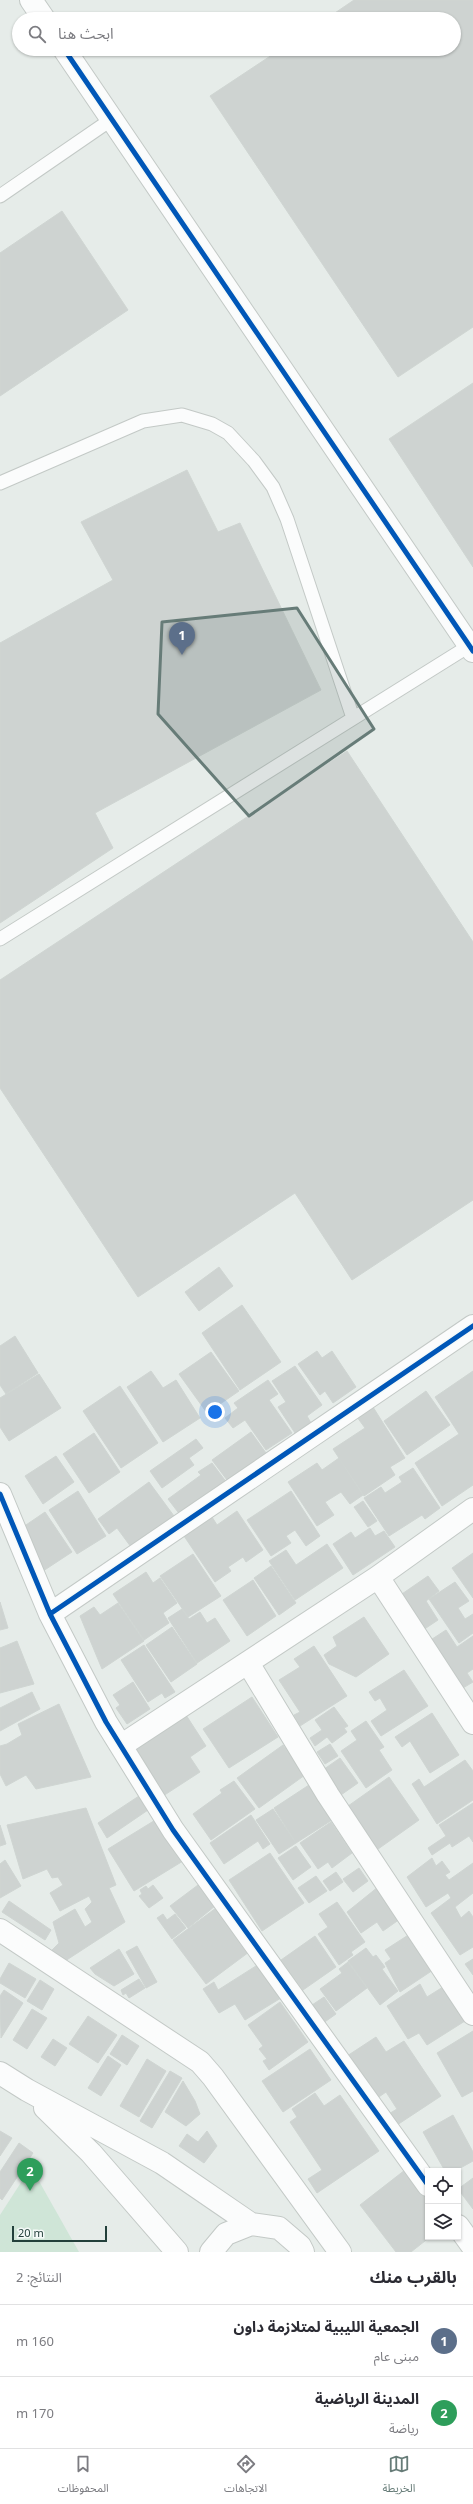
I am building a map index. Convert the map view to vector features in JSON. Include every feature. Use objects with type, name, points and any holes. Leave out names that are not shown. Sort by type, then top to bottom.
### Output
[{"type":"street","points":[[31,0],[39,12]]},
{"type":"street","points":[[69,56],[471,648]]},
{"type":"street","points":[[50,1614],[473,1326]]},
{"type":"street","points":[[0,1494],[50,1614],[106,1722],[122,1745],[173,1830],[425,2181]]},
{"type":"street","points":[[122,1745],[378,1577],[473,1509]]},
{"type":"street","points":[[378,1577],[473,1723]]},
{"type":"street","points":[[248,1663],[328,1794],[473,2014]]},
{"type":"street","points":[[0,1930],[200,2062],[340,2252]]},
{"type":"street","points":[[0,2073],[27,2090],[162,2163],[251,2224],[279,2228],[302,2249]]},
{"type":"street","points":[[27,2090],[91,2153],[177,2252]]},
{"type":"street","points":[[284,2175],[300,2219],[302,2249]]},
{"type":"street","points":[[211,2252],[226,2234],[251,2224]]},
{"type":"street","points":[[461,2230],[473,2247]]},
{"type":"lane","points":[[0,196],[112,119]]},
{"type":"lane","points":[[0,483],[143,421],[182,415],[212,424],[228,433],[254,461],[273,487],[287,518],[353,718]]},
{"type":"lane","points":[[0,939],[353,718],[471,648]]},
{"type":"highlighted area","points":[[297,608],[374,729],[249,816],[158,714],[162,622]]},
{"type":"green space","points":[[31,2167],[79,2252],[0,2252],[0,2215]]},
{"type":"building","points":[[354,0],[473,0],[473,327],[398,377],[210,96],[270,56],[461,56],[461,12],[336,12]]},
{"type":"building","points":[[62,211],[128,310],[0,396],[0,253]]},
{"type":"building","points":[[473,383],[473,567],[389,439]]},
{"type":"building","points":[[187,470],[218,532],[240,523],[321,690],[95,813],[113,848],[0,923],[0,643],[113,580],[81,522]]},
{"type":"building","points":[[347,751],[473,942],[473,1200],[352,1280],[295,1193],[138,1297],[0,1088],[0,980]]},
{"type":"building","points":[[219,1267],[233,1286],[199,1311],[185,1292]]},
{"type":"building","points":[[242,1305],[281,1362],[240,1390],[202,1333]]},
{"type":"building","points":[[15,1336],[38,1373],[6,1394],[0,1385],[0,1346]]},
{"type":"building","points":[[317,1351],[322,1358],[332,1351],[356,1387],[333,1403],[325,1391],[320,1395],[298,1364]]},
{"type":"building","points":[[211,1352],[239,1391],[207,1413],[179,1374]]},
{"type":"building","points":[[295,1366],[322,1405],[307,1416],[311,1423],[295,1433],[278,1407],[286,1402],[272,1381]]},
{"type":"building","points":[[151,1371],[163,1388],[176,1380],[200,1418],[163,1442],[127,1387]]},
{"type":"building","points":[[473,1371],[473,1485],[442,1506],[415,1463],[459,1434],[435,1397]]},
{"type":"building","points":[[39,1374],[61,1408],[9,1441],[0,1427],[0,1398]]},
{"type":"building","points":[[268,1380],[278,1394],[269,1400],[292,1433],[266,1450],[245,1420],[233,1428],[225,1418],[238,1408],[234,1403]]},
{"type":"building","points":[[120,1386],[158,1443],[121,1468],[83,1411]]},
{"type":"building","points":[[426,1391],[450,1425],[407,1455],[384,1421]]},
{"type":"building","points":[[373,1407],[405,1458],[390,1467],[395,1475],[364,1496],[333,1449],[365,1428],[357,1417]]},
{"type":"building","points":[[251,1432],[271,1460],[233,1488],[212,1460]]},
{"type":"building","points":[[94,1433],[120,1472],[89,1493],[63,1454]]},
{"type":"building","points":[[196,1439],[203,1448],[189,1458],[194,1465],[162,1488],[150,1471]]},
{"type":"building","points":[[56,1456],[74,1482],[43,1504],[25,1476]]},
{"type":"building","points":[[339,1458],[363,1495],[350,1504],[341,1492],[325,1502],[334,1515],[317,1526],[288,1482],[317,1463],[322,1470]]},
{"type":"building","points":[[212,1463],[230,1487],[184,1520],[168,1499],[201,1475],[198,1472]]},
{"type":"building","points":[[413,1468],[440,1508],[425,1519],[422,1515],[389,1536],[364,1498],[381,1487],[385,1493],[402,1482],[399,1477]]},
{"type":"building","points":[[149,1482],[174,1516],[131,1547],[117,1528],[109,1534],[98,1519]]},
{"type":"building","points":[[78,1491],[106,1536],[77,1554],[49,1510]]},
{"type":"building","points":[[291,1491],[320,1536],[306,1546],[295,1530],[286,1536],[291,1543],[271,1556],[247,1520]]},
{"type":"building","points":[[363,1501],[377,1521],[368,1527],[354,1507]]},
{"type":"building","points":[[237,1511],[263,1550],[246,1562],[243,1557],[228,1567],[231,1571],[215,1582],[184,1536],[212,1517],[217,1525]]},
{"type":"building","points":[[45,1512],[72,1552],[40,1573],[23,1527]]},
{"type":"building","points":[[370,1528],[375,1536],[384,1531],[395,1547],[353,1575],[333,1544],[351,1532],[355,1538]]},
{"type":"building","points":[[327,1544],[343,1568],[295,1600],[269,1561],[286,1550],[296,1565]]},
{"type":"building","points":[[473,1553],[473,1598],[452,1568]]},
{"type":"building","points":[[193,1554],[221,1596],[188,1617],[160,1576]]},
{"type":"building","points":[[271,1566],[296,1603],[279,1615],[254,1578]]},
{"type":"building","points":[[146,1572],[153,1583],[160,1578],[177,1603],[163,1613],[169,1623],[144,1640],[113,1594]]},
{"type":"building","points":[[428,1576],[439,1591],[426,1601],[438,1620],[423,1630],[399,1596]]},
{"type":"building","points":[[253,1580],[276,1616],[247,1636],[223,1600]]},
{"type":"building","points":[[455,1582],[469,1601],[458,1608],[465,1619],[473,1614],[473,1633],[459,1643],[429,1599]]},
{"type":"building","points":[[0,1602],[8,1628],[0,1630]]},
{"type":"building","points":[[118,1603],[144,1641],[102,1669],[80,1616],[94,1607],[100,1615]]},
{"type":"building","points":[[182,1609],[189,1619],[200,1612],[207,1623],[215,1618],[230,1641],[197,1663],[168,1618]]},
{"type":"building","points":[[364,1617],[389,1654],[356,1677],[329,1664],[324,1655],[337,1646],[333,1637]]},
{"type":"building","points":[[172,1627],[197,1664],[171,1682],[146,1645]]},
{"type":"building","points":[[446,1630],[457,1647],[473,1636],[473,1669],[467,1673],[473,1682],[458,1691],[426,1643]]},
{"type":"building","points":[[17,1641],[34,1684],[0,1693],[0,1648]]},
{"type":"building","points":[[144,1645],[175,1692],[165,1698],[162,1693],[148,1702],[121,1660]]},
{"type":"building","points":[[314,1646],[347,1696],[300,1726],[294,1715],[300,1712],[279,1680],[300,1667],[294,1659]]},
{"type":"building","points":[[404,1670],[428,1706],[381,1736],[371,1721],[387,1710],[380,1698],[375,1701],[369,1692]]},
{"type":"building","points":[[133,1682],[150,1709],[127,1724],[116,1708],[120,1705],[113,1695]]},
{"type":"building","points":[[32,1692],[40,1709],[0,1731],[0,1708]]},
{"type":"building","points":[[252,1697],[278,1737],[229,1768],[203,1729]]},
{"type":"building","points":[[59,1704],[91,1777],[36,1789],[26,1775],[6,1786],[0,1774],[0,1746],[7,1744],[22,1735],[18,1724]]},
{"type":"building","points":[[334,1707],[348,1726],[344,1728],[347,1732],[332,1743],[327,1737],[315,1746],[310,1738],[322,1730],[315,1720]]},
{"type":"building","points":[[432,1713],[459,1755],[430,1773],[410,1741],[402,1747],[395,1737]]},
{"type":"building","points":[[186,1715],[206,1746],[190,1757],[200,1772],[163,1796],[133,1750]]},
{"type":"building","points":[[366,1721],[384,1747],[379,1750],[392,1770],[366,1788],[341,1751],[357,1740],[351,1731]]},
{"type":"building","points":[[330,1744],[338,1756],[325,1764],[317,1752]]},
{"type":"building","points":[[283,1745],[305,1775],[259,1808],[237,1778]]},
{"type":"building","points":[[340,1758],[358,1783],[338,1797],[320,1772]]},
{"type":"building","points":[[465,1760],[473,1771],[473,1800],[437,1824],[412,1784],[419,1779],[424,1787]]},
{"type":"building","points":[[389,1777],[419,1820],[371,1854],[341,1811]]},
{"type":"building","points":[[234,1781],[255,1809],[211,1840],[193,1814],[222,1793],[220,1790]]},
{"type":"building","points":[[309,1785],[332,1820],[296,1843],[274,1808]]},
{"type":"building","points":[[139,1796],[148,1810],[107,1838],[98,1823]]},
{"type":"building","points":[[473,1803],[473,1842],[469,1836],[452,1847],[450,1843],[432,1855],[428,1848],[446,1836],[439,1825]]},
{"type":"building","points":[[86,1808],[116,1885],[109,1888],[125,1922],[62,1963],[49,1953],[59,1943],[53,1922],[75,1909],[85,1927],[92,1922],[85,1909],[92,1902],[89,1896],[60,1911],[50,1893],[63,1885],[58,1877],[52,1878],[47,1869],[23,1879],[7,1825]]},
{"type":"building","points":[[273,1809],[296,1843],[279,1854],[256,1820]]},
{"type":"building","points":[[251,1815],[270,1844],[263,1849],[258,1841],[224,1864],[210,1843]]},
{"type":"building","points":[[157,1819],[183,1861],[134,1891],[108,1849]]},
{"type":"building","points":[[331,1822],[352,1853],[332,1868],[328,1862],[318,1869],[300,1843]]},
{"type":"building","points":[[0,1825],[6,1844],[0,1846]]},
{"type":"building","points":[[296,1846],[311,1867],[293,1880],[278,1858]]},
{"type":"building","points":[[270,1853],[304,1903],[262,1931],[229,1880]]},
{"type":"building","points":[[432,1858],[436,1866],[442,1861],[450,1872],[445,1875],[449,1880],[473,1863],[473,1893],[455,1907],[461,1918],[469,1911],[473,1917],[473,1947],[460,1955],[431,1913],[451,1898],[448,1893],[426,1907],[407,1877]]},
{"type":"building","points":[[5,1860],[21,1886],[0,1898],[0,1864]]},
{"type":"building","points":[[359,1868],[368,1881],[353,1892],[343,1879]]},
{"type":"building","points":[[336,1872],[343,1882],[330,1891],[323,1881]]},
{"type":"building","points":[[316,1876],[327,1891],[309,1903],[298,1888]]},
{"type":"building","points":[[153,1885],[163,1898],[149,1908],[139,1896],[142,1894],[140,1890],[146,1886],[148,1889]]},
{"type":"building","points":[[198,1885],[215,1906],[188,1928],[170,1906]]},
{"type":"building","points":[[378,1887],[400,1919],[383,1931],[377,1922],[361,1933],[347,1912]]},
{"type":"building","points":[[9,1901],[51,1930],[45,1940],[2,1912]]},
{"type":"building","points":[[337,1902],[365,1942],[351,1952],[353,1955],[339,1965],[318,1934],[328,1927],[319,1914]]},
{"type":"building","points":[[216,1908],[249,1952],[206,1984],[173,1940]]},
{"type":"building","points":[[163,1914],[167,1920],[175,1914],[186,1928],[172,1939],[157,1918]]},
{"type":"building","points":[[413,1932],[436,1968],[400,1992],[385,1963],[391,1959],[385,1950]]},
{"type":"building","points":[[315,1936],[336,1967],[303,1990],[281,1960]]},
{"type":"building","points":[[137,1946],[157,1982],[146,1988],[126,1952]]},
{"type":"building","points":[[366,1948],[373,1957],[376,1955],[385,1967],[382,1969],[398,1991],[380,2005],[348,1961]]},
{"type":"building","points":[[119,1949],[134,1974],[114,1986],[95,1974],[90,1968]]},
{"type":"building","points":[[473,1959],[473,1975],[465,1964]]},
{"type":"building","points":[[348,1962],[367,1988],[336,2011],[320,1989],[342,1973],[339,1969]]},
{"type":"building","points":[[9,1963],[36,1979],[25,1998],[0,1983],[0,1979]]},
{"type":"building","points":[[259,1964],[281,1998],[245,2020],[235,2004],[219,2013],[203,1989],[214,1982],[218,1990]]},
{"type":"building","points":[[139,1979],[145,1988],[129,1998],[126,1993],[123,1995],[121,1990]]},
{"type":"building","points":[[40,1980],[54,1989],[42,2010],[27,2001]]},
{"type":"building","points":[[420,1984],[427,1997],[443,1987],[465,2021],[427,2045],[419,2033],[408,2039],[387,2006]]},
{"type":"building","points":[[4,1990],[23,2003],[1,2038],[0,1996]]},
{"type":"building","points":[[324,1997],[336,2014],[319,2026],[306,2009]]},
{"type":"building","points":[[280,2002],[308,2042],[269,2070],[263,2061],[267,2059],[259,2049],[263,2046],[248,2025]]},
{"type":"building","points":[[32,2009],[47,2018],[27,2049],[13,2040]]},
{"type":"building","points":[[88,2016],[117,2035],[98,2063],[69,2044]]},
{"type":"building","points":[[473,2031],[473,2091],[462,2097],[437,2053]]},
{"type":"building","points":[[122,2035],[139,2046],[127,2065],[110,2054]]},
{"type":"building","points":[[376,2037],[386,2052],[404,2041],[441,2096],[394,2127],[387,2115],[397,2109],[386,2092],[373,2101],[344,2058]]},
{"type":"building","points":[[53,2039],[67,2048],[55,2066],[41,2057]]},
{"type":"building","points":[[310,2049],[331,2080],[283,2112],[262,2081]]},
{"type":"building","points":[[108,2056],[121,2065],[101,2096],[88,2088]]},
{"type":"building","points":[[147,2059],[166,2071],[139,2117],[120,2106]]},
{"type":"building","points":[[170,2071],[182,2078],[152,2128],[140,2121]]},
{"type":"building","points":[[183,2081],[195,2101],[200,2114],[186,2126],[165,2112]]},
{"type":"building","points":[[315,2093],[324,2106],[340,2095],[379,2151],[317,2193],[308,2179],[322,2170],[290,2122],[297,2117],[292,2109]]},
{"type":"building","points":[[453,2115],[473,2152],[473,2161],[460,2168],[443,2168],[423,2132]]},
{"type":"building","points":[[0,2131],[12,2138],[0,2156]]},
{"type":"building","points":[[207,2131],[217,2146],[204,2163],[179,2146],[187,2134],[198,2142]]},
{"type":"building","points":[[19,2143],[33,2153],[2,2200],[0,2198],[0,2172]]},
{"type":"building","points":[[405,2170],[425,2196],[426,2240],[411,2252],[396,2252],[360,2205]]},
{"type":"building","points":[[473,2178],[473,2209],[461,2193],[461,2187]]},
{"type":"cycle path","points":[[69,56],[473,651]]},
{"type":"cycle path","points":[[50,1614],[473,1326]]},
{"type":"cycle path","points":[[0,1494],[50,1614],[106,1722],[173,1830],[425,2181]]},
{"type":"place","name":"الجمعية الليبية لمتلازمة داون","points":[[182,655]]},
{"type":"place","name":"المدينة الرياضية","points":[[30,2191]]}]
